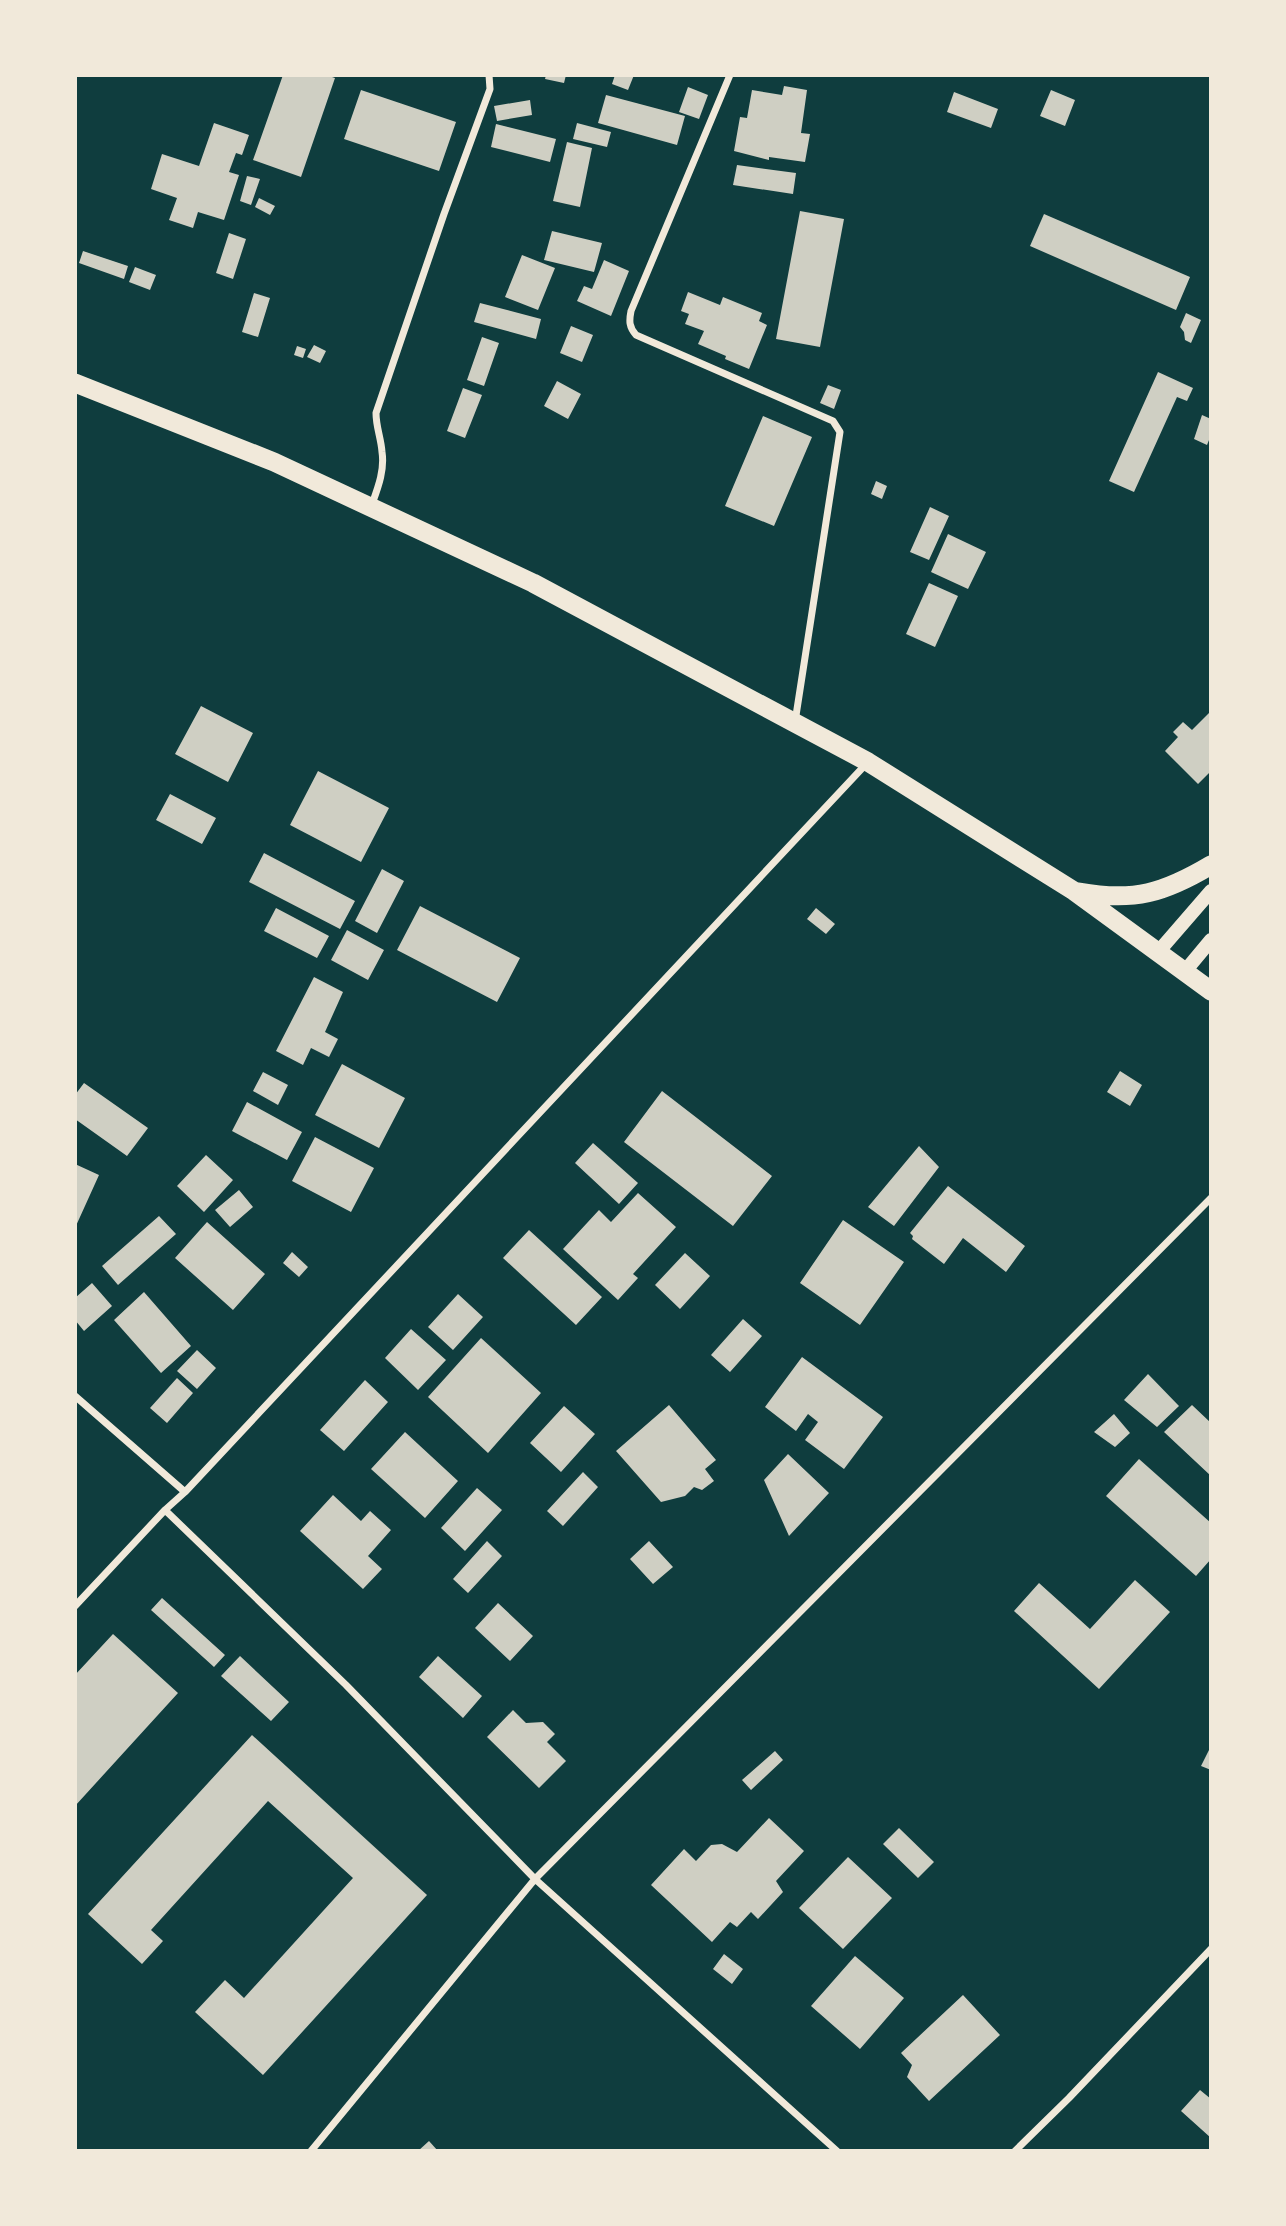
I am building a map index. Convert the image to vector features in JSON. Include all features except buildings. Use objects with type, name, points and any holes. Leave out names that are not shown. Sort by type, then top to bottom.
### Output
[{"type":"highway","points":[[75,383],[274,462],[533,583],[868,762],[1074,891],[1211,991]]},
{"type":"highway","points":[[1074,891],[1096,895],[1154,893],[1211,865]]},
{"type":"main road","points":[[1159,951],[1211,891]]},
{"type":"main road","points":[[1185,970],[1211,940]]},
{"type":"street","points":[[371,507],[381,481],[383,453],[376,428],[376,413],[490,89],[489,75]]},
{"type":"street","points":[[730,75],[631,311],[629,322],[636,335],[833,421],[840,432],[795,723]]},
{"type":"street","points":[[75,1606],[185,1492],[868,762]]},
{"type":"street","points":[[311,2151],[535,1879],[1211,1198]]},
{"type":"street","points":[[75,1396],[185,1492]]},
{"type":"street","points":[[165,1510],[346,1685],[535,1879],[837,2151]]},
{"type":"street","points":[[1015,2151],[1211,1949]]}]
